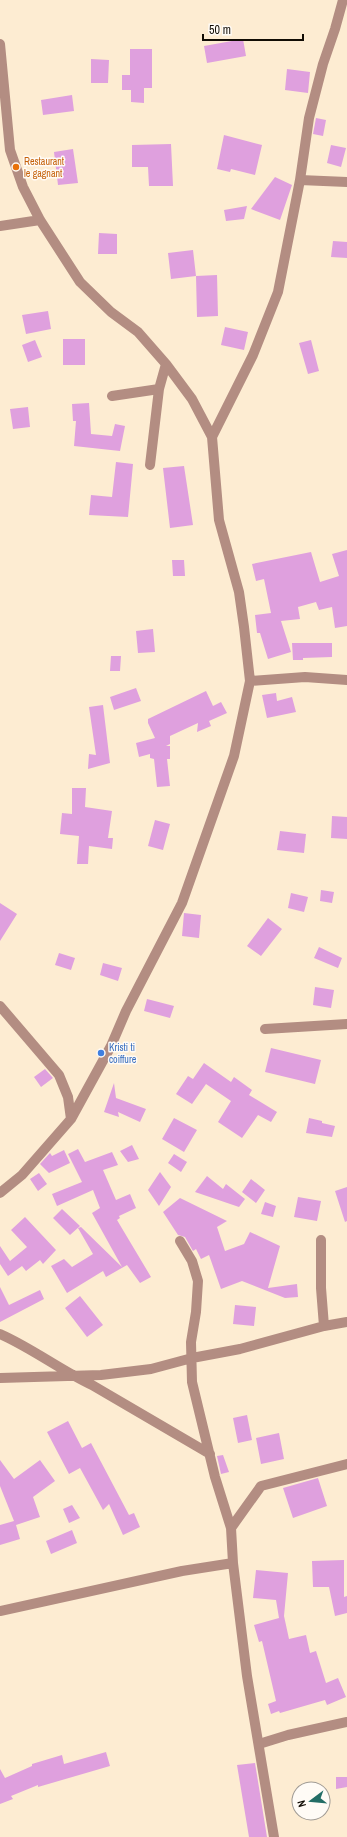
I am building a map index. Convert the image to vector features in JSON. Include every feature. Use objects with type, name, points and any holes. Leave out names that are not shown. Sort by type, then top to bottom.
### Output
[{"type":"street","points":[[212,437],[253,354],[278,292],[300,180],[309,118],[322,64],[335,29],[343,0]]},
{"type":"street","points":[[0,44],[10,150],[23,187],[40,220],[80,282],[111,312],[138,332],[166,364],[192,399],[212,437],[219,520],[239,592],[250,681],[234,756],[182,903],[126,1011],[111,1046],[72,1119],[22,1175],[0,1193]]},
{"type":"street","points":[[300,180],[347,182]]},
{"type":"street","points":[[0,226],[40,220]]},
{"type":"street","points":[[150,465],[159,389],[166,364]]},
{"type":"street","points":[[112,396],[159,389]]},
{"type":"street","points":[[250,681],[305,677],[347,680]]},
{"type":"street","points":[[0,1006],[59,1075],[68,1097],[72,1119]]},
{"type":"street","points":[[265,1029],[347,1024]]},
{"type":"street","points":[[321,1240],[321,1288],[324,1326]]},
{"type":"street","points":[[180,1242],[192,1261],[198,1280],[196,1312],[191,1342],[192,1382],[231,1528],[233,1563],[247,1676],[274,1837]]},
{"type":"street","points":[[0,1378],[101,1375],[151,1368],[192,1358],[240,1349],[324,1326],[347,1322]]},
{"type":"street","points":[[0,1334],[16,1341],[75,1376],[92,1384],[210,1454]]},
{"type":"street","points":[[231,1528],[261,1486],[347,1464]]},
{"type":"street","points":[[0,1611],[175,1572],[233,1563]]},
{"type":"street","points":[[259,1744],[288,1735],[347,1722]]},
{"type":"building","points":[[243,39],[246,56],[207,63],[204,46]]},
{"type":"building","points":[[130,49],[152,49],[152,88],[144,88],[144,103],[131,102],[131,90],[122,90],[122,75],[130,75]]},
{"type":"building","points":[[91,59],[109,60],[108,83],[91,83]]},
{"type":"building","points":[[287,69],[310,72],[308,93],[285,90]]},
{"type":"building","points":[[72,95],[74,111],[43,115],[41,100]]},
{"type":"building","points":[[316,118],[326,120],[323,136],[313,134]]},
{"type":"building","points":[[224,135],[262,145],[255,175],[231,169],[230,172],[217,169]]},
{"type":"building","points":[[171,144],[173,186],[149,186],[148,167],[132,167],[132,145]]},
{"type":"building","points":[[331,145],[346,148],[341,167],[327,163]]},
{"type":"building","points":[[73,149],[78,183],[58,185],[54,152]]},
{"type":"building","points":[[275,177],[292,185],[280,220],[251,209]]},
{"type":"building","points":[[247,206],[244,219],[226,221],[224,210]]},
{"type":"building","points":[[99,233],[117,234],[117,254],[98,254]]},
{"type":"building","points":[[333,241],[347,242],[347,258],[331,257]]},
{"type":"building","points":[[193,250],[196,276],[171,279],[168,253]]},
{"type":"building","points":[[217,275],[218,316],[197,317],[196,276]]},
{"type":"building","points":[[48,311],[51,329],[26,334],[22,315]]},
{"type":"building","points":[[225,327],[248,332],[244,350],[221,345]]},
{"type":"building","points":[[63,339],[85,339],[85,365],[63,365]]},
{"type":"building","points":[[35,340],[42,357],[28,362],[22,345]]},
{"type":"building","points":[[311,340],[319,371],[308,374],[299,343]]},
{"type":"building","points":[[89,403],[91,434],[112,436],[115,424],[125,426],[120,451],[74,446],[76,421],[73,421],[72,404]]},
{"type":"building","points":[[28,407],[30,427],[13,429],[10,409]]},
{"type":"building","points":[[116,462],[133,464],[128,517],[89,515],[91,495],[112,497]]},
{"type":"building","points":[[184,466],[193,525],[170,528],[163,468]]},
{"type":"building","points":[[347,550],[347,626],[335,628],[332,607],[319,610],[316,602],[298,607],[300,619],[281,621],[291,652],[268,659],[260,633],[257,633],[255,615],[271,613],[264,579],[256,581],[252,564],[311,552],[320,582],[339,576],[332,554]]},
{"type":"building","points":[[172,560],[184,560],[185,576],[173,576]]},
{"type":"building","points":[[153,629],[155,652],[138,653],[136,631]]},
{"type":"building","points":[[292,643],[332,643],[332,657],[303,658],[303,660],[293,660]]},
{"type":"building","points":[[111,656],[121,656],[120,671],[110,671]]},
{"type":"building","points":[[136,688],[141,701],[114,710],[110,697]]},
{"type":"building","points":[[206,691],[213,706],[221,702],[227,713],[209,721],[211,726],[197,732],[198,723],[170,736],[170,744],[166,746],[170,746],[170,759],[167,759],[170,786],[157,787],[154,759],[150,758],[150,754],[139,757],[136,743],[155,738],[148,723],[148,719]]},
{"type":"building","points":[[276,693],[277,701],[292,697],[296,712],[267,718],[262,695]]},
{"type":"building","points":[[103,705],[110,763],[88,769],[89,754],[96,755],[89,707]]},
{"type":"building","points":[[72,788],[86,788],[85,807],[112,811],[108,838],[113,838],[112,849],[89,846],[88,864],[77,864],[79,836],[60,834],[62,813],[72,814]]},
{"type":"building","points":[[332,816],[347,817],[347,839],[331,838]]},
{"type":"building","points":[[155,820],[170,824],[163,850],[148,846]]},
{"type":"building","points":[[280,831],[306,834],[304,853],[277,850]]},
{"type":"building","points":[[321,890],[334,892],[332,903],[320,901]]},
{"type":"building","points":[[291,893],[308,897],[304,912],[288,908]]},
{"type":"building","points":[[0,903],[17,914],[0,941]]},
{"type":"building","points":[[184,913],[201,915],[199,938],[182,936]]},
{"type":"building","points":[[268,918],[282,929],[261,956],[247,946]]},
{"type":"building","points":[[319,947],[342,958],[338,968],[314,958]]},
{"type":"building","points":[[59,953],[75,958],[71,970],[55,965]]},
{"type":"building","points":[[103,963],[122,968],[118,981],[100,975]]},
{"type":"building","points":[[315,987],[334,990],[331,1008],[313,1005]]},
{"type":"building","points":[[147,999],[174,1006],[170,1018],[144,1011]]},
{"type":"building","points":[[271,1048],[321,1060],[315,1084],[265,1072]]},
{"type":"building","points":[[204,1063],[231,1082],[234,1077],[252,1090],[249,1095],[277,1112],[271,1122],[258,1115],[242,1138],[218,1122],[231,1101],[206,1084],[192,1104],[176,1094],[188,1076],[193,1079]]},
{"type":"building","points":[[45,1069],[53,1078],[41,1087],[34,1077]]},
{"type":"building","points":[[114,1083],[116,1098],[146,1109],[140,1122],[118,1112],[119,1117],[104,1112]]},
{"type":"building","points":[[174,1118],[197,1130],[184,1152],[162,1139]]},
{"type":"building","points":[[309,1118],[335,1126],[332,1137],[306,1133]]},
{"type":"building","points":[[132,1145],[139,1159],[128,1162],[120,1151]]},
{"type":"building","points":[[78,1149],[85,1162],[112,1152],[118,1165],[103,1170],[116,1200],[130,1194],[136,1208],[119,1216],[120,1218],[117,1220],[151,1277],[140,1283],[127,1265],[106,1277],[103,1271],[67,1293],[51,1266],[64,1259],[72,1267],[93,1254],[78,1228],[81,1227],[122,1267],[92,1213],[100,1208],[93,1190],[57,1206],[52,1194],[82,1182],[68,1154]]},
{"type":"building","points":[[64,1150],[70,1163],[49,1173],[40,1164],[50,1153],[52,1156]]},
{"type":"building","points":[[174,1154],[187,1162],[181,1172],[168,1163]]},
{"type":"building","points":[[160,1172],[171,1187],[159,1206],[148,1190]]},
{"type":"building","points":[[39,1173],[47,1184],[38,1191],[30,1179]]},
{"type":"building","points":[[207,1176],[223,1189],[226,1184],[245,1199],[239,1207],[195,1192]]},
{"type":"building","points":[[251,1179],[265,1190],[256,1203],[242,1192]]},
{"type":"building","points":[[347,1187],[347,1221],[345,1222],[335,1191]]},
{"type":"building","points":[[298,1197],[321,1201],[317,1221],[294,1217]]},
{"type":"building","points":[[180,1198],[227,1221],[217,1227],[225,1251],[244,1244],[250,1232],[280,1246],[268,1288],[297,1284],[298,1297],[285,1298],[242,1281],[221,1289],[209,1255],[201,1259],[196,1249],[193,1251],[185,1237],[178,1235],[163,1212]]},
{"type":"building","points":[[265,1202],[276,1206],[273,1217],[261,1214]]},
{"type":"building","points":[[62,1209],[80,1226],[70,1235],[53,1218]]},
{"type":"building","points":[[25,1217],[56,1250],[43,1264],[40,1260],[26,1271],[22,1266],[8,1276],[0,1264],[0,1246],[10,1261],[27,1247],[11,1230]]},
{"type":"building","points":[[0,1287],[9,1305],[40,1290],[44,1299],[0,1322]]},
{"type":"building","points":[[80,1296],[103,1325],[87,1337],[65,1308]]},
{"type":"building","points":[[235,1305],[256,1307],[254,1326],[233,1324]]},
{"type":"building","points":[[247,1415],[252,1440],[238,1443],[233,1418]]},
{"type":"building","points":[[68,1421],[82,1448],[91,1443],[129,1515],[134,1513],[140,1527],[123,1535],[109,1504],[103,1510],[80,1468],[69,1474],[47,1432]]},
{"type":"building","points":[[279,1433],[284,1459],[261,1464],[256,1438]]},
{"type":"building","points":[[223,1455],[229,1472],[221,1474],[217,1456]]},
{"type":"building","points":[[0,1460],[14,1479],[40,1460],[55,1481],[33,1497],[40,1517],[16,1525],[20,1539],[0,1545],[0,1525],[14,1521],[0,1486]]},
{"type":"building","points":[[318,1478],[327,1506],[293,1518],[283,1488]]},
{"type":"building","points":[[72,1505],[80,1518],[69,1523],[63,1509]]},
{"type":"building","points":[[72,1530],[77,1543],[51,1554],[46,1541]]},
{"type":"building","points":[[344,1560],[344,1597],[347,1596],[347,1613],[335,1616],[329,1587],[313,1587],[312,1561]]},
{"type":"building","points":[[256,1570],[288,1573],[284,1616],[289,1639],[306,1635],[310,1653],[316,1651],[326,1683],[338,1678],[346,1697],[327,1705],[325,1700],[280,1713],[279,1711],[271,1714],[268,1704],[276,1701],[262,1641],[259,1642],[254,1625],[279,1618],[276,1600],[253,1598]]},
{"type":"building","points":[[106,1752],[110,1766],[38,1787],[38,1785],[11,1796],[13,1799],[0,1804],[0,1769],[5,1778],[32,1766],[32,1764],[62,1755],[64,1764]]},
{"type":"building","points":[[255,1763],[267,1837],[249,1837],[237,1765]]},
{"type":"building","points":[[336,1777],[347,1777],[347,1787],[336,1789]]},
{"type":"place","name":"Restaurant le gagnant","points":[[16,167]]},
{"type":"place","name":"Kristi ti coiffure","points":[[101,1053]]}]
